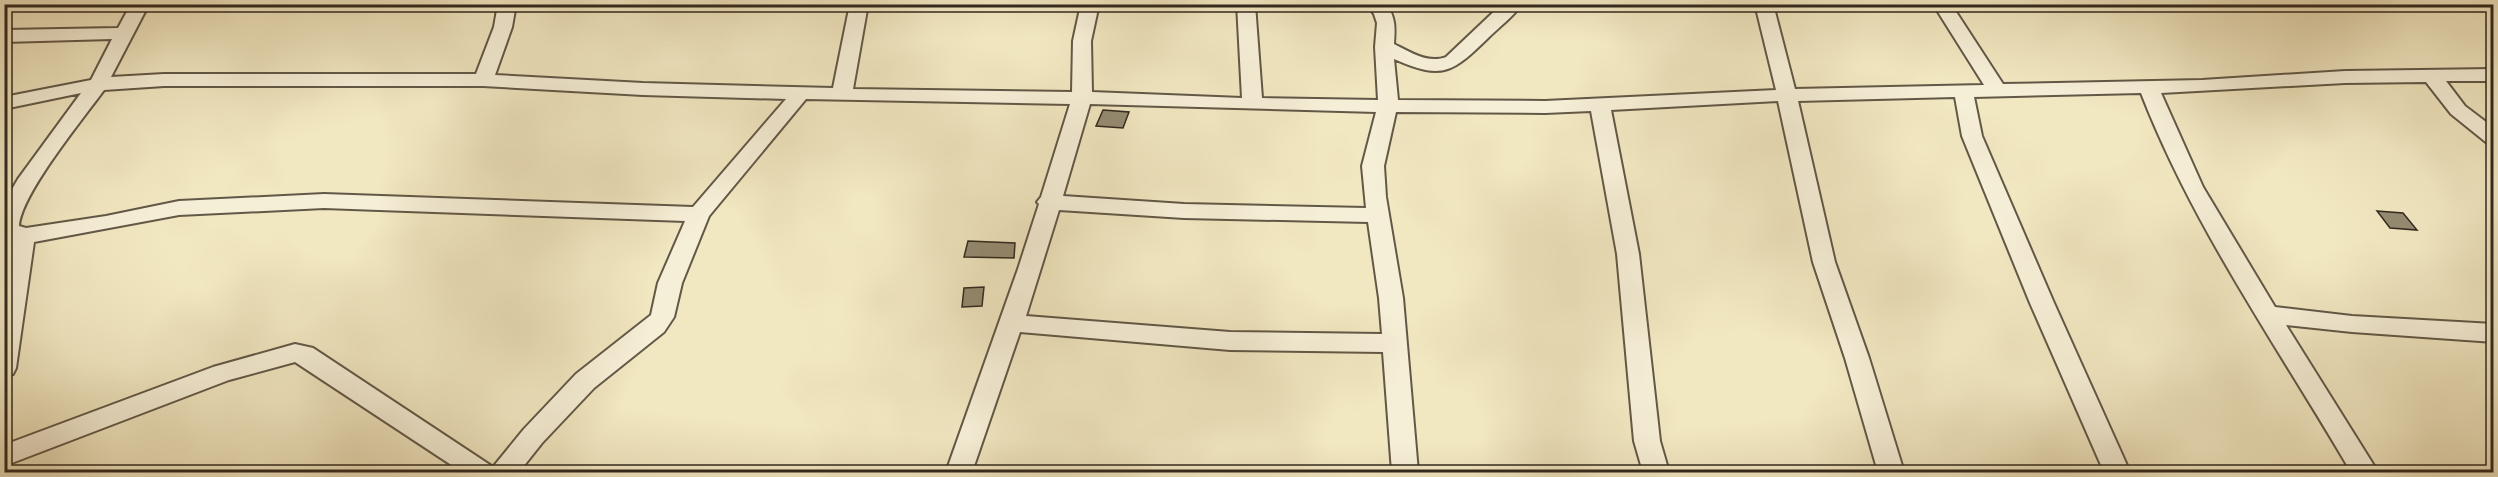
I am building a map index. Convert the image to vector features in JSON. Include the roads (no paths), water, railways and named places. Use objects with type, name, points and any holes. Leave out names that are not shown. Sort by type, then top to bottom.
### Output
[{"type":"street","points":[[4,368],[14,237],[8,230],[9,215],[26,184],[98,84],[140,4]]},
{"type":"street","points":[[483,80],[503,27],[507,4]]},
{"type":"street","points":[[842,94],[859,4]]},
{"type":"street","points":[[959,472],[1030,269],[1048,202],[1082,98],[1082,41],[1090,4]]},
{"type":"street","points":[[1246,4],[1252,104]]},
{"type":"street","points":[[1376,4],[1386,23],[1384,47],[1388,106],[1373,166],[1395,343],[1405,472]]},
{"type":"street","points":[[1384,47],[1418,62],[1445,66],[1453,62],[1513,4]]},
{"type":"street","points":[[1764,4],[1781,68],[1824,262],[1857,358],[1891,472]]},
{"type":"street","points":[[1942,4],[1996,89]]},
{"type":"street","points":[[4,36],[124,33]]},
{"type":"street","points":[[2431,75],[2458,110],[2493,139]]},
{"type":"street","points":[[4,103],[98,84],[164,80],[483,80],[643,89],[1082,98],[1252,104],[1545,107],[1786,95],[2202,86],[2345,76],[2493,75]]},
{"type":"street","points":[[2148,86],[2164,132],[2197,198],[2235,265],[2365,472]]},
{"type":"street","points":[[1963,90],[1972,136],[2042,303],[2117,472]]},
{"type":"street","points":[[504,472],[533,436],[585,381],[655,326],[662,317],[670,283],[699,213],[801,93]]},
{"type":"street","points":[[1600,104],[1628,254],[1647,441],[1656,472]]},
{"type":"street","points":[[14,237],[106,223],[179,208],[324,201],[699,213]]},
{"type":"street","points":[[1048,202],[1184,211],[1378,215]]},
{"type":"street","points":[[2268,315],[2352,324],[2493,333]]},
{"type":"street","points":[[1011,323],[1230,341],[1395,343]]},
{"type":"street","points":[[4,456],[222,373],[295,353],[304,354],[482,472]]}]
